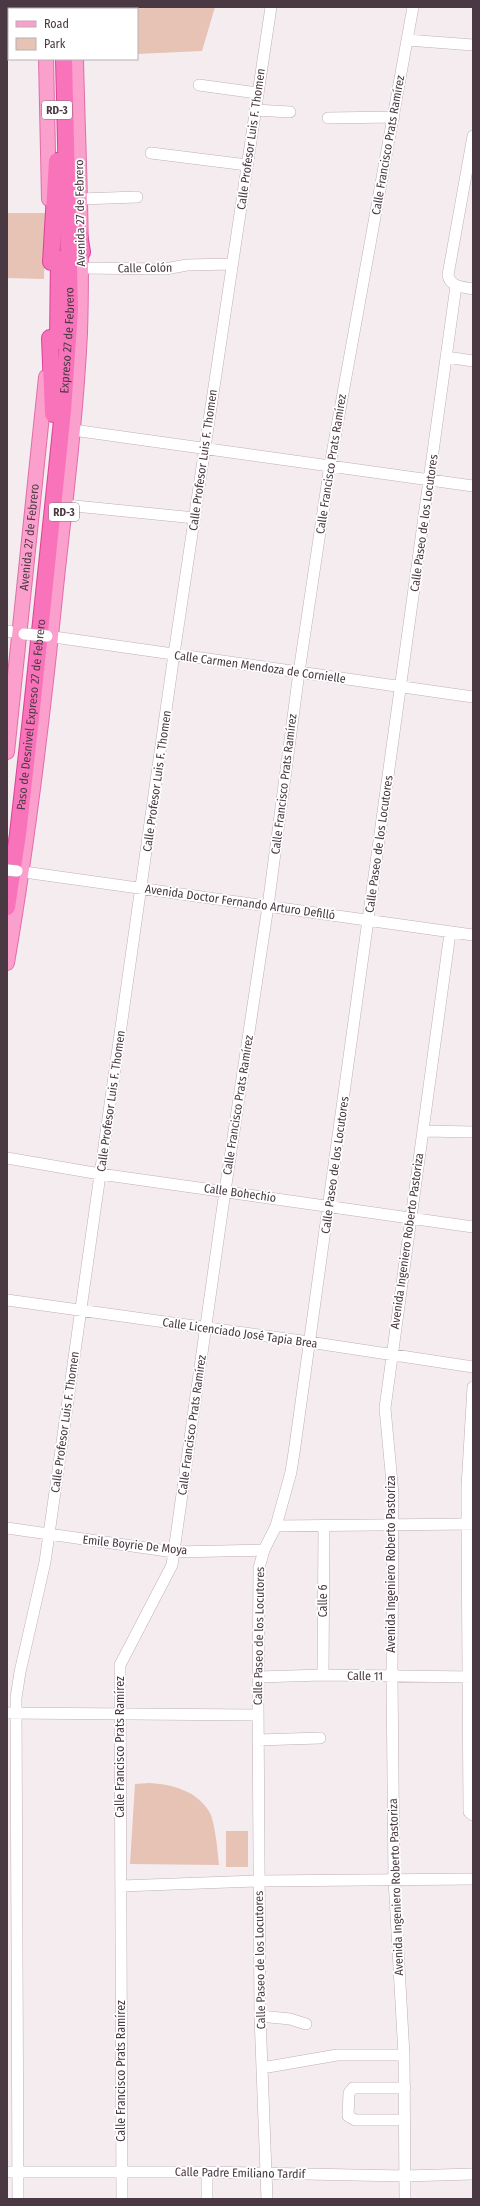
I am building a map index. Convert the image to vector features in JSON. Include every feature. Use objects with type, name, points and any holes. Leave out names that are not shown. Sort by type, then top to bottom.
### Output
[{"type":"highway","name":"RD-3","points":[[56,60],[62,160]]},
{"type":"highway","name":"RD-3","points":[[62,160],[64,60]]},
{"type":"highway","points":[[51,262],[62,160]]},
{"type":"highway","points":[[62,160],[82,252]]},
{"type":"highway","name":"Expreso 27 de Febrero","points":[[47,520],[58,413],[58,330],[62,160]]},
{"type":"highway","points":[[58,413],[80,335]]},
{"type":"highway","points":[[50,338],[58,413]]},
{"type":"highway","name":"Paso de Desnivel Expreso 27 de Febrero","points":[[7,849],[47,520]]},
{"type":"highway","name":"Paso de Desnivel Expreso 27 de Febrero","points":[[7,907],[19,826],[47,520]]},
{"type":"main road","name":"Avenida 27 de Febrero","points":[[7,752],[17,633],[50,338],[51,262],[46,60]]},
{"type":"main road","name":"Avenida 27 de Febrero","points":[[7,963],[16,871],[49,637],[73,430],[80,335],[82,252],[76,60]]},
{"type":"street","name":"Calle Profesor Luis F. Thomen","points":[[18,2199],[12,2172],[12,1713],[45,1562],[142,889],[174,654],[271,7]]},
{"type":"street","name":"Calle Francisco Prats Ramírez","points":[[122,2199],[120,1665],[172,1565],[225,1191],[268,906],[299,672],[330,465],[413,7]]},
{"type":"street","points":[[407,40],[473,45]]},
{"type":"street","points":[[199,85],[258,93]]},
{"type":"street","points":[[255,110],[290,112]]},
{"type":"street","points":[[328,118],[394,117]]},
{"type":"street","points":[[473,136],[448,276],[450,282],[456,286],[473,289]]},
{"type":"street","points":[[151,153],[247,165]]},
{"type":"street","points":[[80,199],[138,197]]},
{"type":"street","name":"Calle Colón","points":[[81,268],[165,269],[187,265],[232,264]]},
{"type":"street","name":"Calle Paseo de los Locutores","points":[[267,2199],[260,2016],[258,1580],[264,1550],[276,1526],[291,1472],[400,688],[431,480],[456,286]]},
{"type":"street","points":[[446,357],[473,361]]},
{"type":"street","points":[[73,430],[473,486]]},
{"type":"street","points":[[65,505],[195,518]]},
{"type":"street","name":"Calle Carmen Mendoza de Cornielle","points":[[17,633],[174,654],[400,688],[473,697]]},
{"type":"street","name":"Avenida Doctor Fernando Arturo Defilló","points":[[16,871],[368,920],[450,933],[473,935]]},
{"type":"street","name":"Avenida Ingeniero Roberto Pastoriza","points":[[405,2199],[404,2055],[394,1879],[392,1676],[393,1494],[385,1423],[392,1356],[410,1219],[450,933]]},
{"type":"street","points":[[422,1131],[473,1132]]},
{"type":"street","name":"Calle Bohechío","points":[[7,1158],[100,1174],[329,1205],[410,1219],[473,1227]]},
{"type":"street","name":"Calle Licenciado José Tapia Brea","points":[[7,1300],[309,1342],[392,1356],[473,1367]]},
{"type":"street","points":[[473,1387],[467,1486],[470,1524],[471,1677],[469,1812],[473,1815]]},
{"type":"street","points":[[276,1526],[470,1524]]},
{"type":"street","name":"Calle 6","points":[[323,1675],[324,1526]]},
{"type":"street","name":"Emile Boyrie De Moya","points":[[7,1528],[174,1552],[264,1550]]},
{"type":"street","name":"Calle 11","points":[[258,1677],[323,1675],[471,1677]]},
{"type":"street","points":[[12,1713],[258,1715]]},
{"type":"street","points":[[258,1740],[320,1738]]},
{"type":"street","points":[[121,1886],[259,1881],[473,1879]]},
{"type":"street","points":[[260,2016],[290,2019],[306,2024]]},
{"type":"street","points":[[262,2068],[337,2055],[404,2055]]},
{"type":"street","points":[[405,2088],[354,2088],[349,2093],[348,2116],[355,2120],[405,2120]]},
{"type":"street","name":"Calle Padre Emiliano Tardif","points":[[12,2172],[207,2172],[405,2176],[473,2174]]},
{"type":"street","points":[[207,2172],[208,2199]]},
{"type":"green space","points":[[215,7],[202,51],[138,54],[138,8]]},
{"type":"green space","points":[[7,213],[46,213],[44,279],[7,278]]},
{"type":"green space","points":[[149,1783],[167,1785],[184,1790],[199,1799],[205,1805],[212,1818],[219,1865],[130,1864],[135,1784]]},
{"type":"green space","points":[[226,1831],[248,1831],[248,1867],[226,1867]]}]
